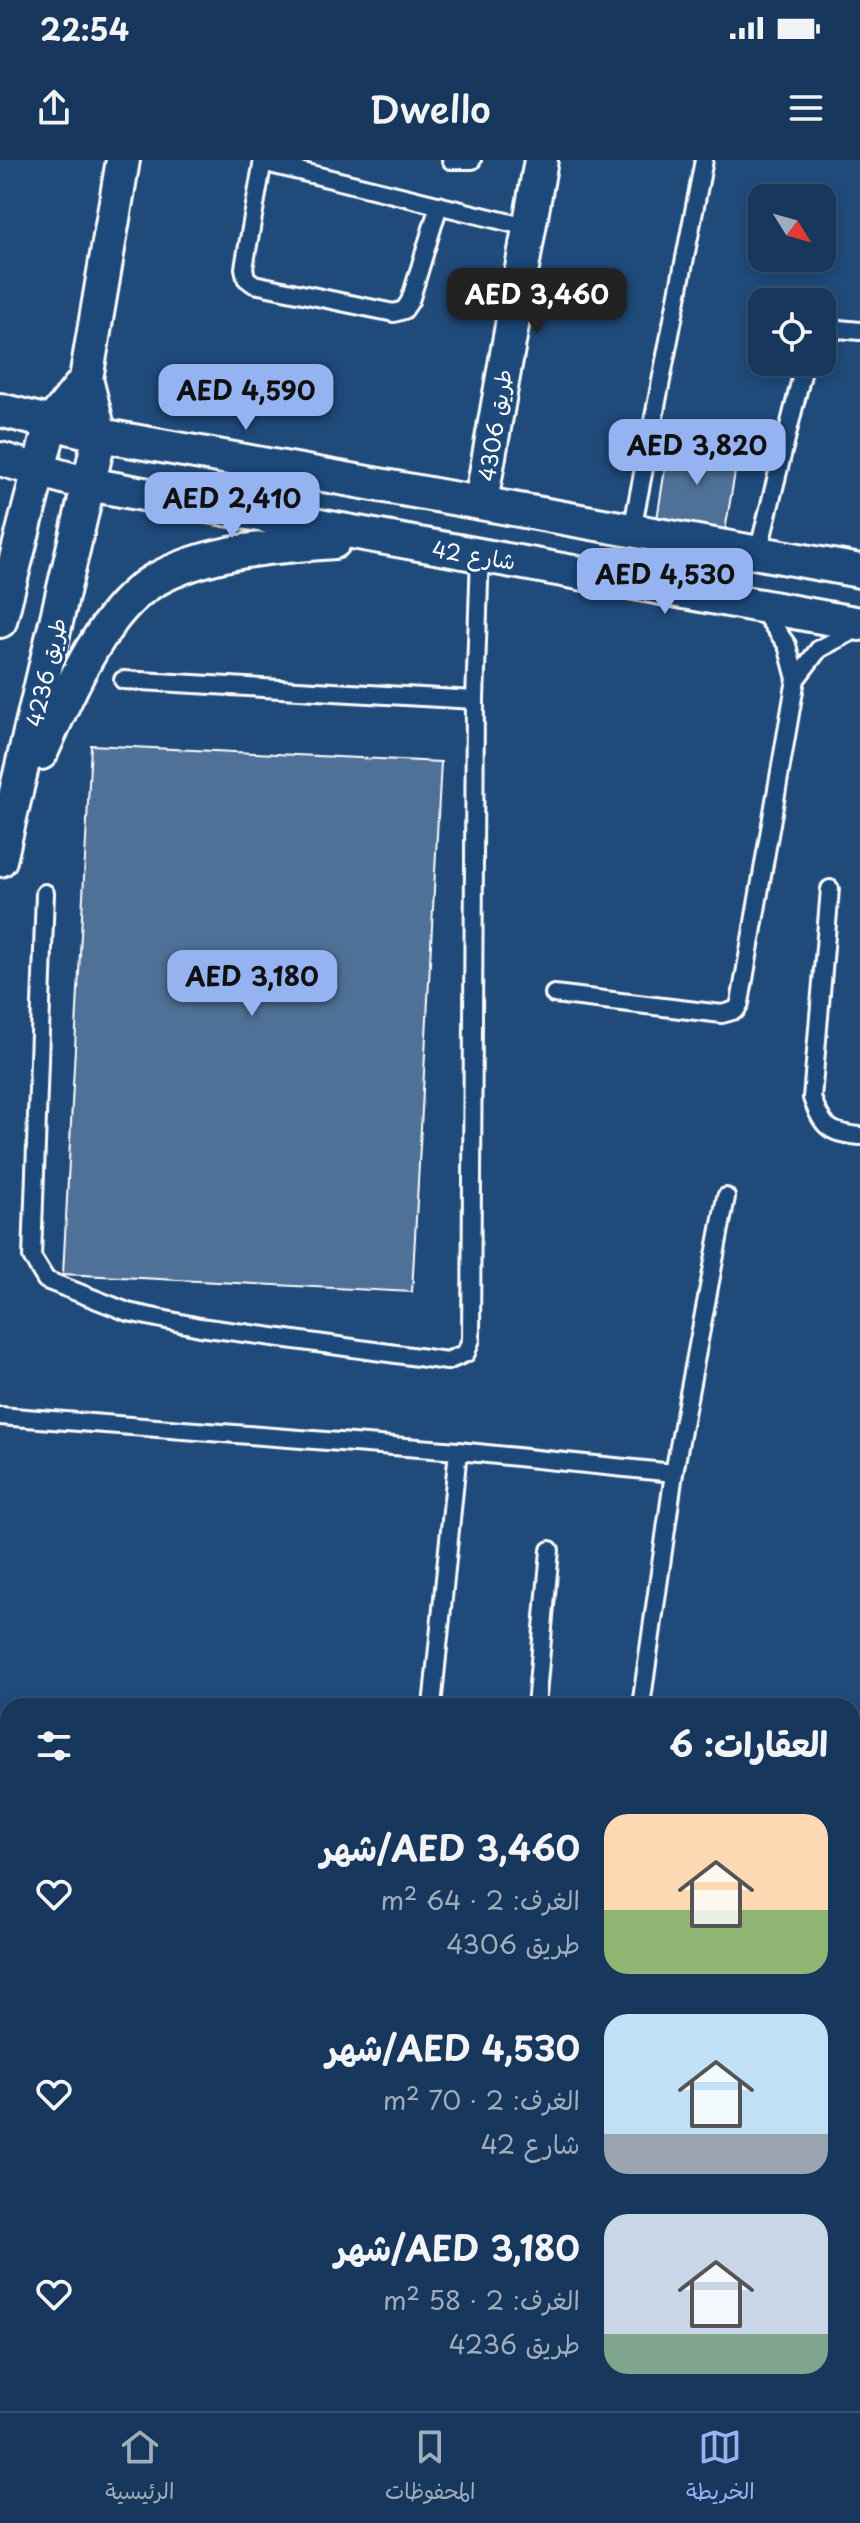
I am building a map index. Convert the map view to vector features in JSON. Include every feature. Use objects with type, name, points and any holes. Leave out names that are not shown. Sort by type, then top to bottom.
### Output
[{"type":"street","points":[[88,484],[100,435],[86,379],[123,160]]},
{"type":"street","name":"طريق 4306","points":[[481,502],[541,160]]},
{"type":"street","points":[[0,621],[51,423],[86,379]]},
{"type":"street","points":[[0,410],[100,435],[860,571]]},
{"type":"street","name":"شارع 42","points":[[0,459],[88,484],[378,539],[480,554],[754,604],[860,626]]},
{"type":"street","name":"طريق 4236","points":[[0,860],[88,484]]},
{"type":"street","points":[[12,817],[85,661],[116,616],[152,581],[204,560],[253,550],[378,539]]},
{"type":"lane","points":[[451,160],[472,160]]},
{"type":"lane","points":[[632,530],[704,160]]},
{"type":"lane","points":[[439,205],[410,301],[404,310],[394,313],[254,284],[246,278],[244,268],[262,161],[439,205],[527,227]]},
{"type":"lane","points":[[836,331],[860,331]]},
{"type":"lane","points":[[758,553],[802,376]]},
{"type":"lane","points":[[45,893],[32,1257],[46,1280],[128,1312],[167,1321],[457,1359],[466,1353],[471,1339],[475,700],[480,554]]},
{"type":"lane","points":[[554,994],[722,1014],[736,1010],[740,1003],[796,679],[787,645],[767,616],[754,604]]},
{"type":"lane","points":[[796,679],[819,649],[860,626]]},
{"type":"lane","points":[[123,680],[475,700]]},
{"type":"lane","points":[[830,889],[812,1098],[820,1119],[835,1134],[860,1136]]},
{"type":"lane","points":[[642,1698],[674,1473],[726,1197]]},
{"type":"lane","points":[[0,1416],[458,1451],[674,1473]]},
{"type":"lane","points":[[433,1698],[458,1451]]},
{"type":"lane","points":[[537,1698],[550,1550]]},
{"type":"building","points":[[669,444],[738,455],[725,531],[657,519]]},
{"type":"building","points":[[91,745],[441,762],[412,1292],[63,1274]]}]
